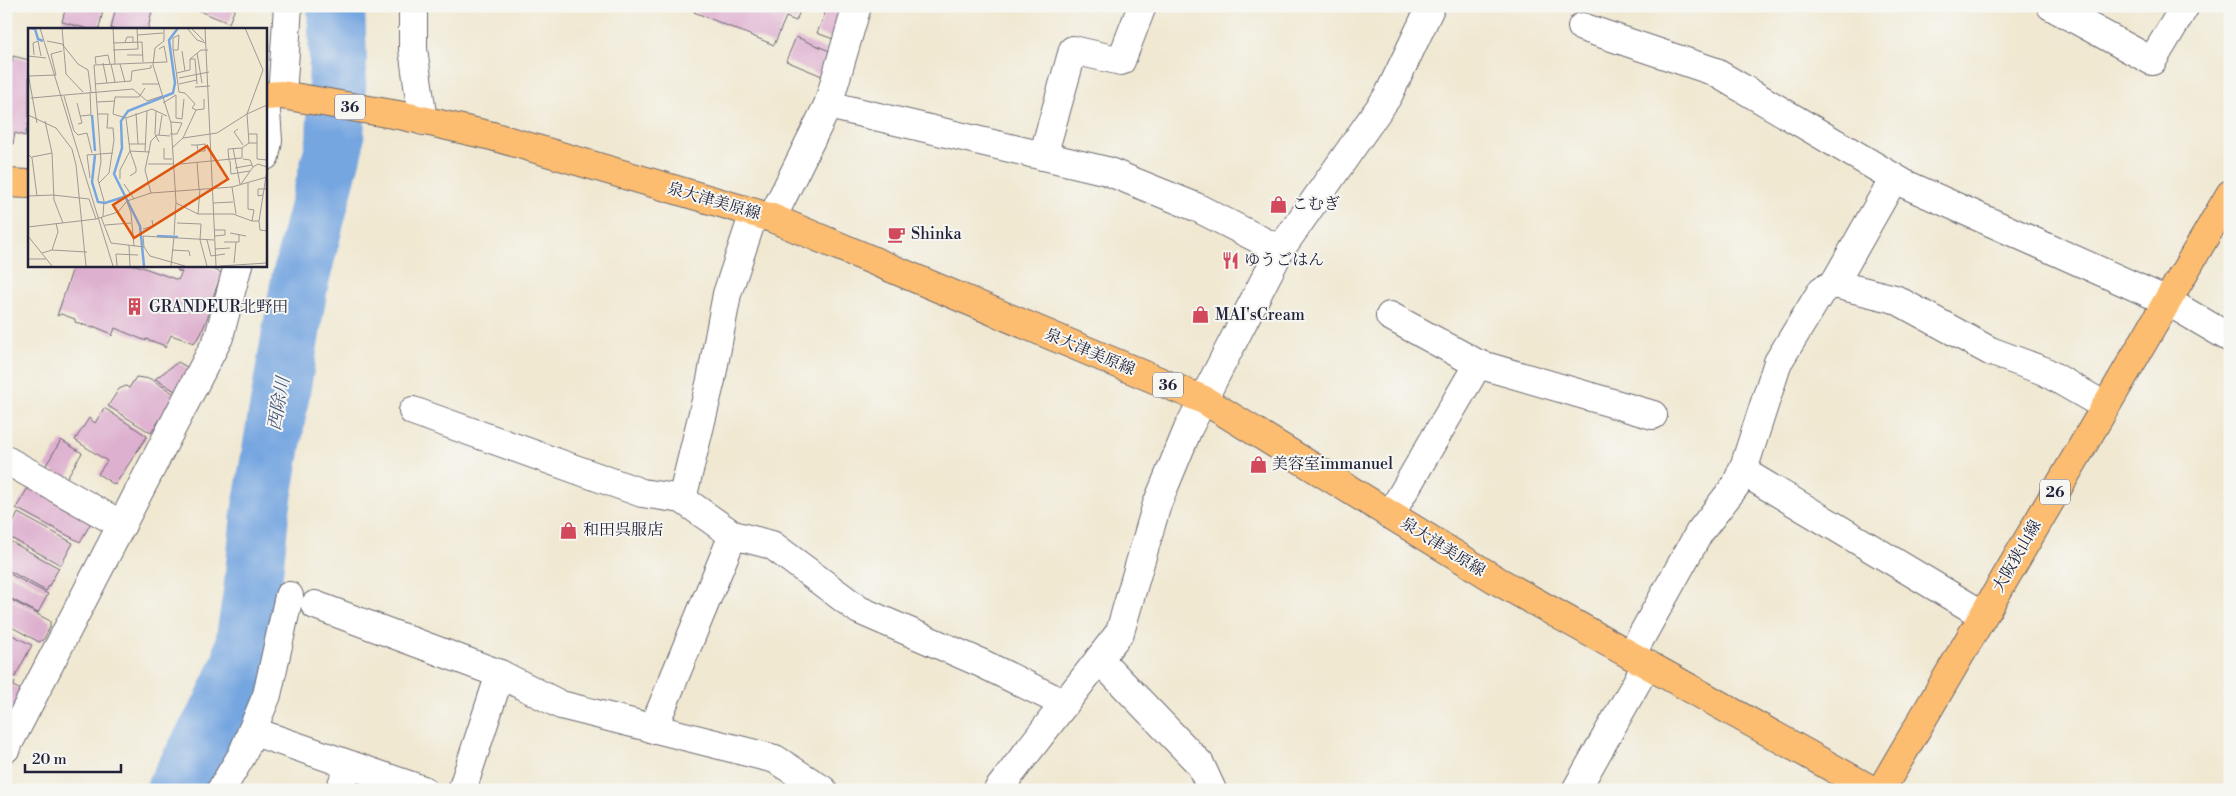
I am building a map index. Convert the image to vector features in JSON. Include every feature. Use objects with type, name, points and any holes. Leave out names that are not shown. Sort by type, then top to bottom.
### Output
[{"type":"main road","name":"泉大津美原線","points":[[277,96],[414,118],[492,136],[763,215],[1204,400],[1498,581],[1872,790]]},
{"type":"main road","points":[[6,183],[28,184]]},
{"type":"main road","name":"大阪狭山線","points":[[1881,790],[2230,194]]},
{"type":"street","points":[[413,6],[414,118]]},
{"type":"street","points":[[682,499],[711,380],[728,294],[763,215],[828,105],[857,6]]},
{"type":"street","points":[[1043,156],[1074,50],[1122,62],[1142,6]]},
{"type":"street","points":[[998,790],[1120,632],[1156,504],[1188,429],[1280,250],[1388,96],[1431,6]]},
{"type":"street","points":[[2051,6],[2152,61],[2185,6]]},
{"type":"street","points":[[266,151],[277,96],[288,9]]},
{"type":"street","points":[[1582,27],[1712,71],[1894,178],[2167,300],[2230,338]]},
{"type":"street","points":[[828,105],[1107,171],[1196,207],[1280,250]]},
{"type":"street","points":[[1576,790],[1699,533],[1736,485],[1778,362],[1822,290],[1834,284],[1894,178]]},
{"type":"street","points":[[6,748],[219,337],[238,266]]},
{"type":"street","points":[[1834,284],[1895,299],[1990,351],[2044,370],[2105,406]]},
{"type":"street","points":[[1390,316],[1478,364],[1653,415]]},
{"type":"street","points":[[1390,515],[1478,364]]},
{"type":"street","points":[[413,411],[642,493],[682,499],[733,535],[772,545],[859,610],[981,663],[1065,704]]},
{"type":"street","points":[[6,460],[122,525]]},
{"type":"street","points":[[1742,471],[1983,615]]},
{"type":"street","points":[[654,728],[733,535]]},
{"type":"street","points":[[221,790],[242,755],[266,695],[289,596]]},
{"type":"street","points":[[315,605],[500,674],[561,705],[775,759],[823,790]]},
{"type":"street","points":[[1099,659],[1200,764],[1212,790]]},
{"type":"street","points":[[462,790],[500,674]]},
{"type":"street","points":[[252,731],[345,777],[423,790]]},
{"type":"building","points":[[66,6],[104,6],[99,28],[85,28],[62,22]]},
{"type":"building","points":[[116,6],[153,6],[148,28],[111,28]]},
{"type":"building","points":[[187,6],[236,6],[229,23]]},
{"type":"building","points":[[696,6],[802,6],[796,21],[786,17],[774,45],[694,12]]},
{"type":"building","points":[[828,6],[852,14],[841,42],[817,33]]},
{"type":"building","points":[[796,37],[832,52],[822,76],[786,61]]},
{"type":"building","points":[[13,56],[28,60],[28,125],[25,136],[15,133],[13,144],[6,142],[6,71],[9,72]]},
{"type":"building","name":"GRANDEUR北野田","points":[[74,266],[139,266],[178,280],[182,272],[178,271],[176,266],[204,266],[222,273],[209,307],[214,309],[210,311],[201,334],[194,343],[171,335],[165,348],[163,345],[146,339],[146,341],[115,328],[112,336],[110,333],[93,326],[93,328],[75,322],[75,319],[61,314],[57,316]]},
{"type":"building","points":[[178,362],[189,368],[175,391],[155,379]]},
{"type":"building","points":[[136,377],[151,379],[176,395],[151,433],[108,406],[119,389],[126,386],[129,388]]},
{"type":"building","points":[[104,408],[147,436],[115,485],[98,474],[107,461],[75,440],[89,418],[95,423]]},
{"type":"building","points":[[61,440],[82,453],[66,479],[45,467]]},
{"type":"building","points":[[29,486],[92,521],[80,542],[16,508]]},
{"type":"building","points":[[18,513],[73,543],[61,565],[7,536]]},
{"type":"building","points":[[6,539],[59,568],[46,591],[6,569]]},
{"type":"building","points":[[6,572],[48,594],[38,613],[6,596]]},
{"type":"building","points":[[6,597],[50,621],[50,627],[44,639],[39,642],[6,624]]},
{"type":"building","points":[[6,632],[32,645],[15,677],[10,674],[8,677],[6,675]]},
{"type":"building","points":[[6,677],[15,682],[13,686],[23,691],[6,720]]},
{"type":"waterway","points":[[323,6],[336,10]]},
{"type":"waterway","name":"西除川","points":[[175,790],[222,706],[241,663],[252,593],[260,515],[300,280],[335,143],[338,60],[336,6]]},
{"type":"place","name":"こむぎ","points":[[1278,204]]},
{"type":"place","name":"Shinka","points":[[897,234]]},
{"type":"place","name":"ゆうごはん","points":[[1230,260]]},
{"type":"place","name":"GRANDEUR北野田","points":[[135,307]]},
{"type":"place","name":"MAI'sCream","points":[[1201,315]]},
{"type":"place","name":"美容室immanuel","points":[[1258,464]]},
{"type":"place","name":"和田呉服店","points":[[569,530]]}]
